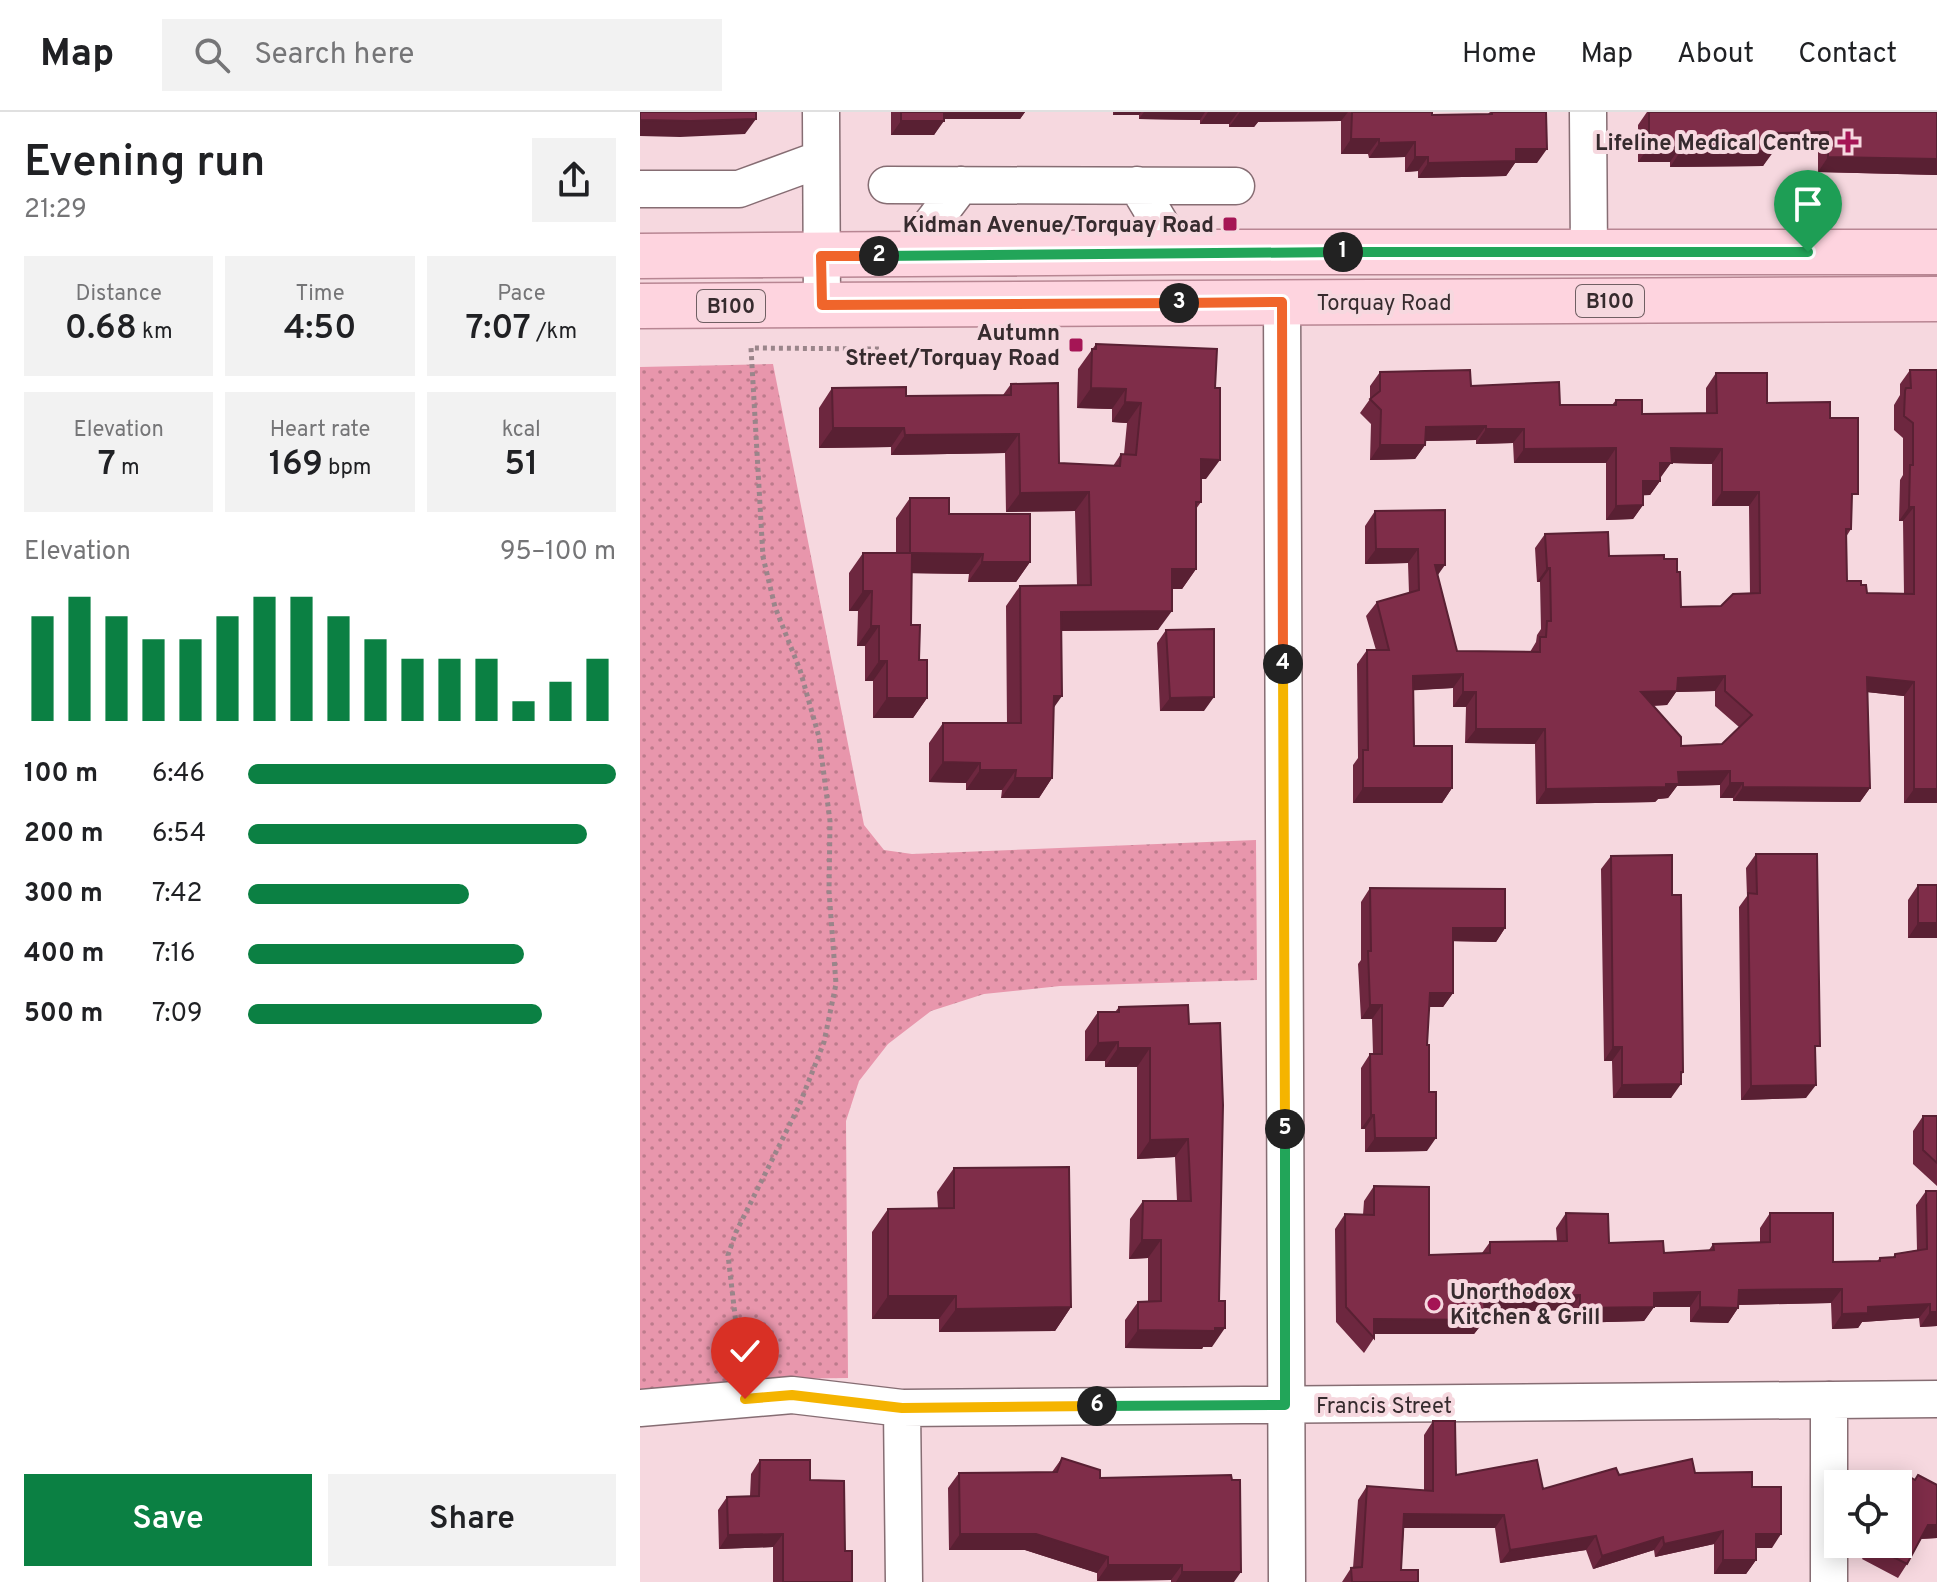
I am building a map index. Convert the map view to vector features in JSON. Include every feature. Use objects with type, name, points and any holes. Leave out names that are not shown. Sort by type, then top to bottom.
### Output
[{"type":"main road","name":"B100","points":[[640,256],[1937,252]]},
{"type":"main road","name":"Torquay Road","points":[[640,306],[1937,299]]},
{"type":"street","points":[[821,112],[822,305]]},
{"type":"street","points":[[1588,112],[1589,253]]},
{"type":"street","points":[[640,189],[739,189],[821,159]]},
{"type":"street","points":[[887,185],[1236,186]]},
{"type":"street","points":[[908,255],[961,185]]},
{"type":"street","points":[[1137,185],[1177,252]]},
{"type":"street","points":[[1282,302],[1287,1582]]},
{"type":"street","name":"Francis Street","points":[[640,1408],[792,1395],[902,1408],[1937,1399]]},
{"type":"street","points":[[1829,1400],[1829,1582]]},
{"type":"street","points":[[902,1408],[904,1582]]},
{"type":"path","points":[[745,1399],[728,1255],[736,1232],[799,1106],[824,1042],[836,984],[829,891],[830,821],[825,779],[812,710],[775,607],[763,557],[751,348],[879,349]]},
{"type":"shaded area","points":[[773,364],[864,825],[884,850],[912,854],[1256,840],[1257,980],[1060,986],[984,994],[931,1011],[888,1044],[859,1081],[846,1121],[848,1378],[756,1379],[640,1389],[640,367]]},
{"type":"building","points":[[640,112],[756,112],[756,119],[640,120]]},
{"type":"building","points":[[901,112],[944,112],[944,121],[901,121]]},
{"type":"building","points":[[1352,112],[1432,112],[1432,115],[1546,112],[1547,149],[1516,149],[1516,161],[1428,163],[1428,157],[1415,157],[1415,142],[1379,143],[1379,139],[1351,139]]},
{"type":"building","points":[[1649,112],[1937,112],[1937,159],[1828,157],[1828,132],[1773,133],[1774,151],[1680,152],[1680,147],[1649,147]]},
{"type":"building","points":[[1096,344],[1217,349],[1215,388],[1220,388],[1220,460],[1201,459],[1201,502],[1196,502],[1196,569],[1172,569],[1172,611],[1061,612],[1062,696],[1054,696],[1052,778],[1015,778],[1016,770],[980,770],[980,763],[943,762],[943,723],[1021,723],[1020,586],[1091,585],[1089,492],[1020,493],[1019,434],[905,435],[904,428],[833,428],[832,388],[906,387],[906,396],[1011,395],[1011,384],[1058,383],[1059,463],[1120,466],[1121,454],[1136,455],[1141,403],[1125,402],[1126,389],[1091,388],[1092,349],[1096,349]]},
{"type":"building","points":[[1470,370],[1471,386],[1559,382],[1560,405],[1616,405],[1616,400],[1642,400],[1642,414],[1717,413],[1716,373],[1767,373],[1767,403],[1830,402],[1830,418],[1858,418],[1858,494],[1852,494],[1851,529],[1846,529],[1847,581],[1861,581],[1861,585],[1866,585],[1867,593],[1914,594],[1914,507],[1909,507],[1913,423],[1904,416],[1905,391],[1911,388],[1910,370],[1937,370],[1937,789],[1914,789],[1914,682],[1867,677],[1870,788],[1743,787],[1743,783],[1730,783],[1730,771],[1678,772],[1679,784],[1666,784],[1666,787],[1546,789],[1545,729],[1476,729],[1476,692],[1463,692],[1463,674],[1413,676],[1414,746],[1452,746],[1452,788],[1363,788],[1363,750],[1368,750],[1367,650],[1389,650],[1377,602],[1419,590],[1418,549],[1376,549],[1375,511],[1445,510],[1445,565],[1435,565],[1457,651],[1540,652],[1540,637],[1546,637],[1547,621],[1551,621],[1550,568],[1547,568],[1545,534],[1608,532],[1609,556],[1664,555],[1664,559],[1677,559],[1681,607],[1721,606],[1733,594],[1760,593],[1759,492],[1722,492],[1722,449],[1671,448],[1672,463],[1660,463],[1660,481],[1643,481],[1643,505],[1616,506],[1616,448],[1524,449],[1524,429],[1486,429],[1486,426],[1426,427],[1425,445],[1380,445],[1381,410],[1370,399],[1380,391],[1380,372]],"holes":[[[1725,676],[1725,691],[1752,715],[1722,744],[1681,746],[1681,737],[1641,692],[1677,691],[1678,678]]]},
{"type":"building","points":[[910,498],[949,498],[949,514],[1030,514],[1030,562],[982,562],[983,554],[912,553],[911,625],[920,625],[919,660],[927,660],[927,698],[887,698],[887,661],[879,661],[879,626],[871,626],[872,591],[863,591],[863,553],[910,553]]},
{"type":"building","points":[[1214,629],[1214,697],[1170,698],[1166,630]]},
{"type":"building","points":[[1756,854],[1817,854],[1820,1046],[1815,1046],[1816,1085],[1751,1086],[1748,893],[1757,894]]},
{"type":"building","points":[[1672,855],[1672,895],[1681,895],[1681,1084],[1622,1085],[1622,1047],[1613,1047],[1611,856]]},
{"type":"building","points":[[1918,885],[1937,885],[1937,923],[1918,923]]},
{"type":"building","points":[[1370,888],[1505,889],[1505,928],[1453,928],[1453,993],[1430,993],[1427,1045],[1429,1092],[1436,1092],[1436,1138],[1375,1138],[1374,1115],[1371,1115],[1370,1054],[1382,1054],[1382,1005],[1370,1005]]},
{"type":"building","points":[[1188,1005],[1189,1024],[1220,1023],[1223,1105],[1219,1301],[1225,1301],[1225,1328],[1215,1328],[1215,1331],[1138,1330],[1138,1302],[1161,1301],[1161,1240],[1142,1240],[1143,1201],[1191,1201],[1188,1139],[1150,1140],[1150,1048],[1118,1048],[1118,1042],[1098,1043],[1098,1012],[1119,1012],[1119,1007]]},
{"type":"building","points":[[1923,1116],[1937,1116],[1937,1163],[1923,1150]]},
{"type":"building","points":[[1069,1167],[1071,1307],[956,1309],[956,1296],[888,1296],[888,1209],[954,1208],[954,1168]]},
{"type":"building","points":[[1374,1186],[1429,1187],[1429,1255],[1490,1253],[1490,1242],[1567,1241],[1566,1213],[1608,1214],[1609,1243],[1663,1241],[1664,1253],[1714,1250],[1713,1244],[1770,1242],[1770,1213],[1833,1213],[1833,1262],[1880,1261],[1880,1258],[1895,1257],[1895,1254],[1927,1249],[1926,1191],[1937,1191],[1937,1312],[1930,1312],[1930,1304],[1868,1307],[1868,1313],[1842,1314],[1842,1289],[1739,1290],[1738,1308],[1700,1307],[1700,1292],[1654,1293],[1654,1307],[1580,1308],[1580,1295],[1484,1298],[1485,1320],[1374,1319],[1374,1338],[1346,1307],[1345,1214],[1374,1215]]},
{"type":"building","points":[[1433,1421],[1455,1421],[1456,1475],[1537,1460],[1543,1489],[1616,1468],[1619,1475],[1692,1459],[1695,1473],[1752,1472],[1752,1487],[1781,1487],[1781,1534],[1756,1534],[1756,1560],[1723,1560],[1723,1531],[1664,1544],[1663,1537],[1602,1556],[1596,1536],[1510,1550],[1504,1515],[1404,1514],[1401,1570],[1418,1570],[1418,1582],[1352,1582],[1351,1568],[1362,1567],[1367,1486],[1433,1491]]},
{"type":"building","points":[[1062,1458],[1100,1470],[1100,1478],[1231,1475],[1232,1480],[1240,1480],[1241,1572],[1182,1572],[1182,1565],[1108,1565],[1108,1557],[1036,1534],[960,1534],[959,1473],[1057,1472]]},
{"type":"building","points":[[760,1460],[810,1460],[810,1480],[844,1481],[845,1551],[852,1551],[852,1582],[783,1582],[783,1534],[728,1535],[727,1497],[759,1496]]},
{"type":"building","points":[[1918,1475],[1937,1485],[1937,1525],[1928,1525],[1912,1555],[1912,1478],[1915,1480]]},
{"type":"building","points":[[1895,1558],[1910,1558],[1907,1564]]},
{"type":"place","name":"Lifeline Medical Centre","points":[[1848,142]]},
{"type":"place","name":"Kidman Avenue/Torquay Road","points":[[1230,224]]},
{"type":"place","name":"Autumn Street/Torquay Road","points":[[1076,345]]},
{"type":"place","name":"Unorthodox Kitchen & Grill","points":[[1434,1304]]},
{"type":"route","points":[[745,1399],[792,1395],[902,1408],[1285,1405],[1282,302],[822,305],[821,256],[1177,252],[1808,252]]}]
